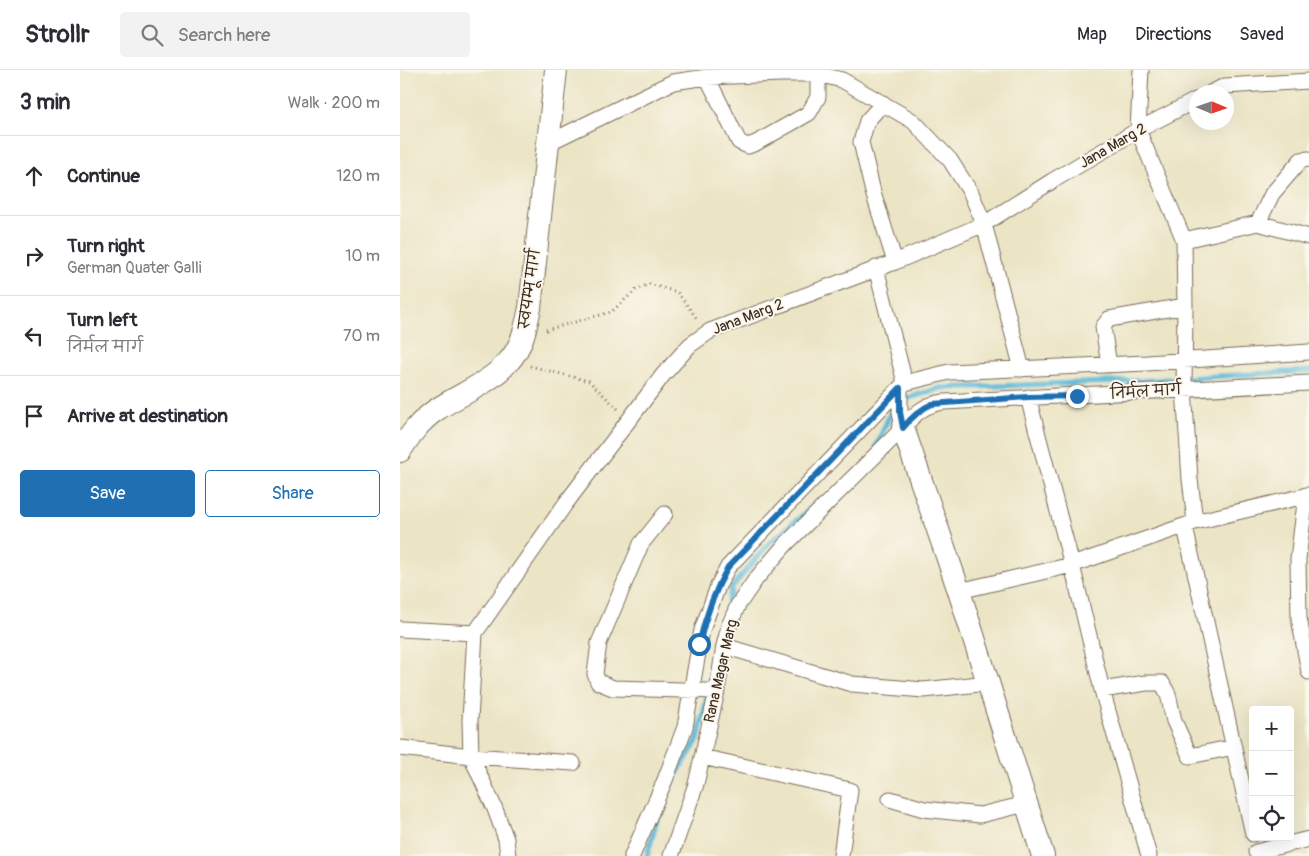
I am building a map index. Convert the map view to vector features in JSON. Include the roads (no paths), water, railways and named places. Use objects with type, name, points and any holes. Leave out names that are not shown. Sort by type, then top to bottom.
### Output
[{"type":"street","name":"स्वयम्भू मार्ग","points":[[400,450],[416,427],[435,411],[488,380],[510,361],[524,336],[530,308],[556,70]]},
{"type":"street","points":[[1141,70],[1138,130],[1184,240],[1185,345],[1183,360],[1190,479],[1190,524],[1255,845],[1309,839]]},
{"type":"street","points":[[548,143],[673,82],[708,77],[782,74],[818,74],[842,80],[913,121],[950,160],[971,194],[984,224],[1022,369]]},
{"type":"street","points":[[708,77],[739,142],[748,146],[809,113],[818,97],[818,74]]},
{"type":"street","points":[[1234,85],[1309,81]]},
{"type":"street","points":[[883,103],[867,122],[861,142],[873,192],[895,262]]},
{"type":"street","name":"Jana Marg 2","points":[[475,633],[566,503],[663,375],[690,345],[708,332],[895,262],[984,224],[1138,130],[1189,104]]},
{"type":"street","points":[[1258,223],[1272,194],[1301,160],[1309,159]]},
{"type":"street","points":[[1184,240],[1258,223],[1309,237]]},
{"type":"street","points":[[876,268],[902,389],[902,425],[1044,856]]},
{"type":"street","points":[[1109,365],[1103,327],[1109,319],[1185,306]]},
{"type":"street","points":[[632,856],[685,728],[694,689],[702,630],[718,586],[728,567],[902,389],[949,372],[1109,365],[1309,352]]},
{"type":"street","name":"निर्मल मार्ग","points":[[902,425],[932,404],[1028,397],[1119,394],[1184,388],[1309,383]]},
{"type":"street","points":[[1028,397],[1072,565],[1102,690],[1149,856]]},
{"type":"street","name":"Rana Magar Marg","points":[[671,856],[696,784],[717,690],[724,646],[729,626],[738,604],[785,545],[902,425]]},
{"type":"street","points":[[958,592],[1072,565],[1190,524],[1308,495],[1298,559],[1299,618],[1309,672]]},
{"type":"street","points":[[666,514],[641,544],[599,643],[595,674],[598,682],[613,688],[717,690]]},
{"type":"street","points":[[400,629],[475,633],[470,720],[471,756],[495,809],[506,839],[508,856]]},
{"type":"street","points":[[724,646],[852,684],[924,690],[988,683]]},
{"type":"street","points":[[1102,690],[1146,683],[1162,683],[1168,694],[1174,721],[1190,756],[1234,747]]},
{"type":"street","points":[[400,748],[471,756],[572,763]]},
{"type":"street","points":[[702,757],[850,790],[841,856]]},
{"type":"street","points":[[890,799],[924,809],[980,815],[1026,804]]},
{"type":"waterway","points":[[876,447],[895,402],[941,388],[1136,381],[1309,371]]},
{"type":"waterway","points":[[724,621],[732,587],[769,543],[823,498]]},
{"type":"waterway","points":[[670,785],[698,739],[713,669]]},
{"type":"waterway","points":[[647,856],[660,808]]}]
